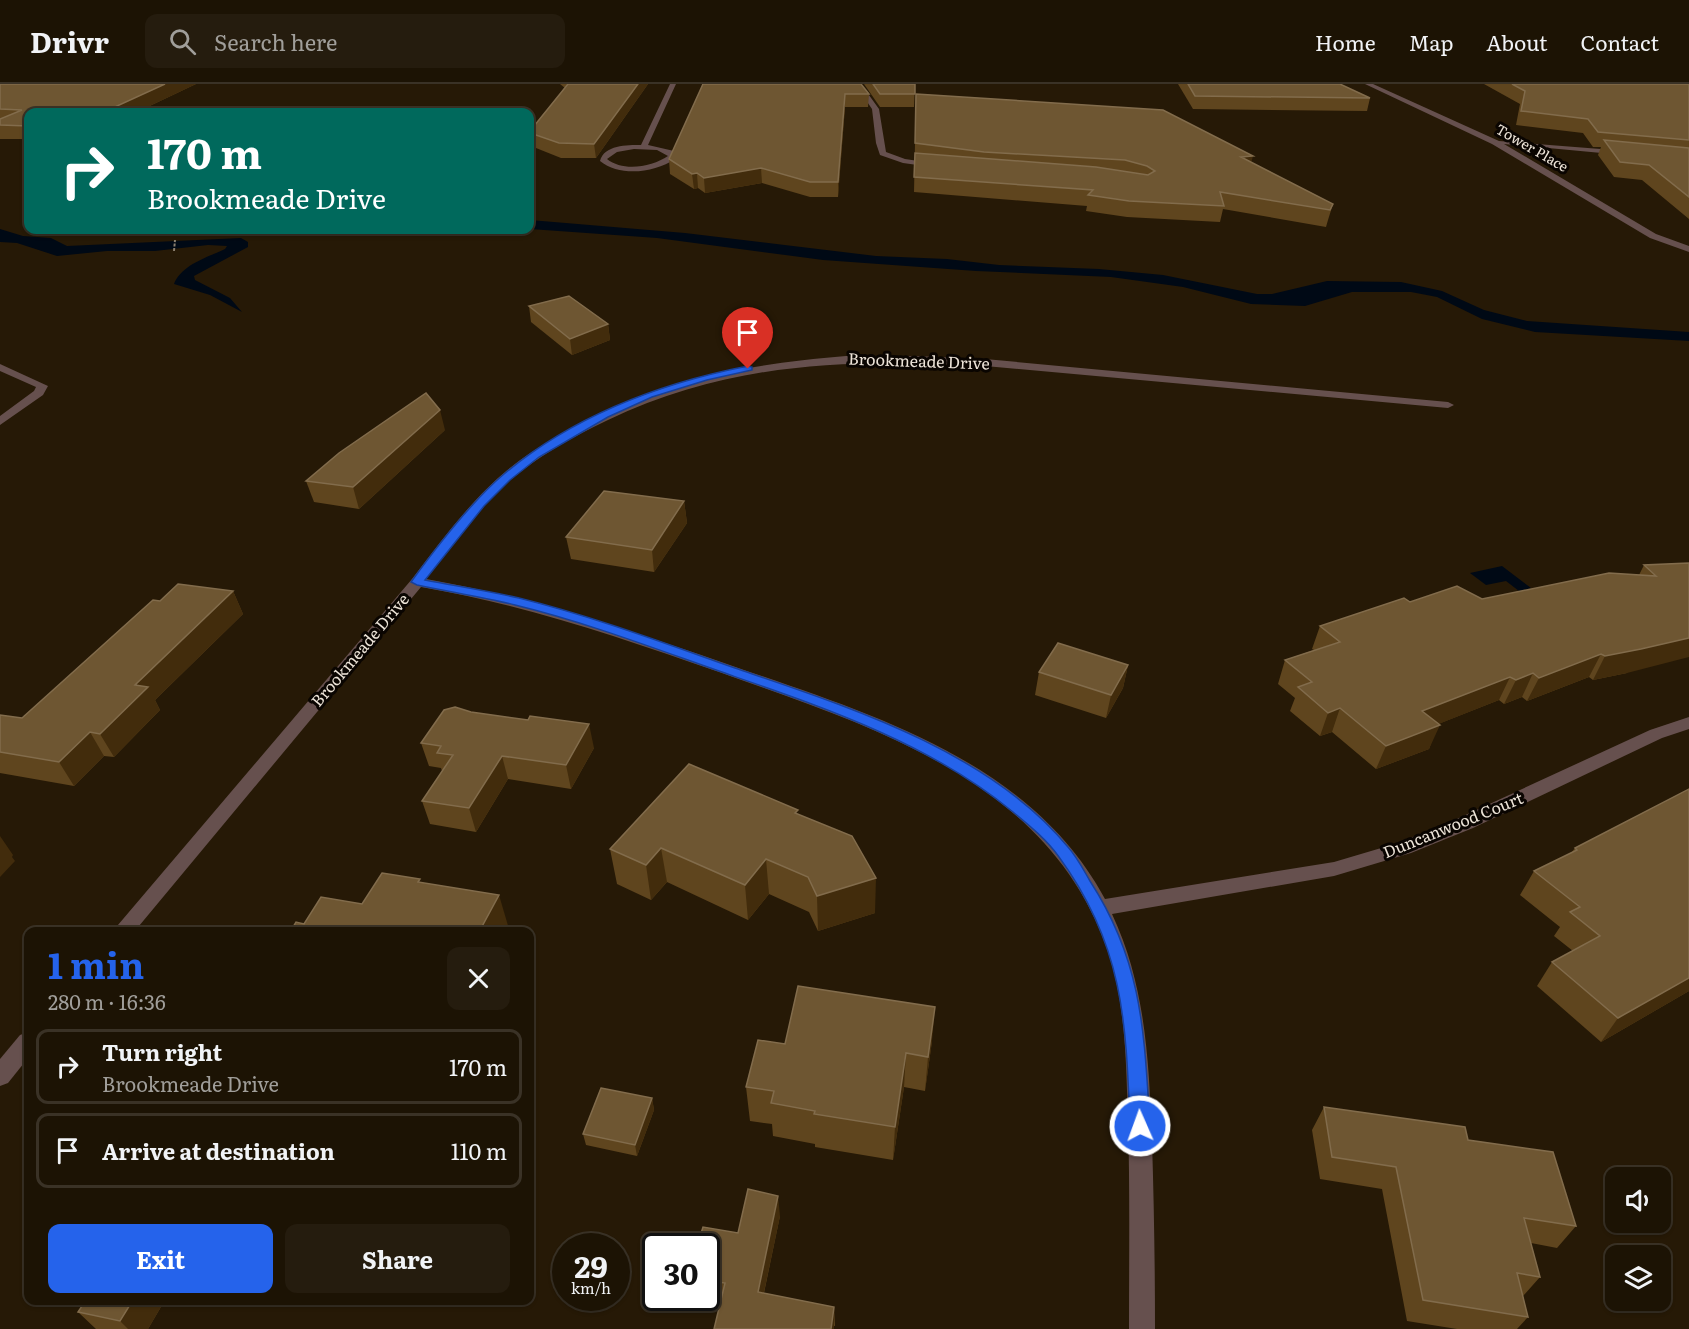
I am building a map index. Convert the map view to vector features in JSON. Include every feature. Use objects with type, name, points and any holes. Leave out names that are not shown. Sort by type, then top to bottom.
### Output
[{"type":"street","points":[[644,147],[673,84]]},
{"type":"street","points":[[858,84],[862,93],[876,110],[880,146],[883,153],[893,158],[946,167]]},
{"type":"street","name":"Tower Place","points":[[1368,84],[1495,142],[1622,218],[1676,246],[1689,249]]},
{"type":"street","points":[[1495,142],[1628,153]]},
{"type":"street","points":[[644,147],[666,150],[672,154],[672,157],[658,165],[633,168],[612,165],[603,159],[605,154],[614,150],[644,147]]},
{"type":"street","points":[[883,160],[893,158]]},
{"type":"street","name":"Brookmeade Drive","points":[[126,927],[480,504],[506,477],[535,455],[605,414],[633,402],[678,385],[742,370],[849,358],[919,358],[1052,368],[1448,405]]},
{"type":"street","points":[[0,367],[42,386],[39,393],[0,421]]},
{"type":"street","points":[[417,582],[517,602],[629,635],[799,694],[930,750],[969,771],[1042,828],[1064,853],[1099,908],[1123,968],[1135,1034],[1143,1185],[1142,1329]]},
{"type":"street","name":"Duncanwood Court","points":[[1099,908],[1334,869],[1404,848],[1466,823],[1656,734],[1689,723]]},
{"type":"street","points":[[0,1076],[24,1047]]},
{"type":"path","points":[[174,251],[175,240]]},
{"type":"shaded area","points":[[534,220],[685,233],[876,256],[1163,275],[1257,294],[1272,294],[1327,281],[1401,282],[1442,291],[1484,310],[1527,321],[1689,332],[1689,341],[1535,332],[1482,319],[1437,297],[1411,292],[1352,292],[1305,306],[1251,304],[1183,287],[1111,277],[976,271],[823,260],[657,238],[534,229]]},
{"type":"shaded area","points":[[0,229],[23,236],[51,238],[67,246],[241,238],[248,242],[248,247],[194,276],[195,280],[230,298],[242,312],[210,295],[174,284],[189,267],[227,246],[208,245],[155,251],[107,251],[57,256],[17,243],[0,242]]},
{"type":"shaded area","points":[[1502,566],[1531,588],[1519,591],[1506,581],[1486,585],[1470,573]]},
{"type":"building","points":[[0,84],[165,84],[113,108],[24,108],[24,126],[0,125],[0,119],[22,110],[0,109]]},
{"type":"building","points":[[568,84],[638,84],[594,144],[559,143],[534,134],[534,126]]},
{"type":"building","points":[[703,84],[861,84],[869,94],[845,94],[838,182],[810,182],[761,168],[704,178],[697,173],[692,174],[669,159]]},
{"type":"building","points":[[873,84],[915,84],[915,94],[880,94]]},
{"type":"building","points":[[1188,84],[1340,84],[1370,98],[1195,96]]},
{"type":"building","points":[[1512,84],[1689,84],[1689,140],[1598,132],[1588,119],[1521,111],[1525,91]]},
{"type":"building","points":[[916,94],[1163,110],[1253,156],[1241,157],[1333,204],[1330,210],[1220,192],[1224,206],[1129,201],[1088,195],[1093,190],[914,177],[915,153],[1096,167],[1148,175],[1155,171],[1147,166],[1125,160],[984,152],[915,143]]},
{"type":"building","points":[[1604,140],[1689,148],[1689,197],[1649,165],[1620,162]]},
{"type":"building","points":[[569,296],[608,324],[570,339],[529,306]]},
{"type":"building","points":[[426,393],[440,410],[353,487],[306,481],[339,453]]},
{"type":"building","points":[[604,491],[684,501],[652,550],[566,537]]},
{"type":"building","points":[[1689,563],[1689,638],[1605,656],[1601,654],[1539,678],[1533,673],[1516,680],[1510,677],[1422,711],[1440,725],[1386,746],[1340,708],[1328,713],[1298,687],[1312,682],[1285,660],[1340,642],[1320,626],[1404,598],[1410,602],[1457,586],[1482,599],[1609,573],[1656,576],[1644,565]]},
{"type":"building","points":[[178,584],[233,591],[135,685],[148,687],[100,734],[90,732],[59,762],[0,752],[0,715],[22,718],[153,600],[160,601]]},
{"type":"building","points":[[1058,643],[1128,665],[1111,695],[1039,672]]},
{"type":"building","points":[[455,707],[471,712],[528,720],[530,716],[589,724],[566,765],[502,756],[469,808],[422,801],[453,755],[437,753],[441,746],[421,743],[444,710]]},
{"type":"building","points":[[689,764],[798,810],[795,813],[852,836],[876,878],[817,896],[808,877],[766,859],[745,885],[661,848],[646,865],[610,849]]},
{"type":"building","points":[[1689,789],[1689,978],[1618,1018],[1552,962],[1600,936],[1570,912],[1580,907],[1534,871]]},
{"type":"building","points":[[382,873],[420,879],[418,882],[499,895],[482,927],[293,927],[296,922],[304,924],[321,897],[362,904]]},
{"type":"building","points":[[798,986],[935,1007],[928,1057],[906,1053],[895,1127],[814,1114],[815,1111],[771,1103],[774,1091],[746,1087],[758,1040],[785,1044]]},
{"type":"building","points":[[601,1088],[652,1098],[635,1145],[583,1134]]},
{"type":"building","points":[[1324,1107],[1465,1127],[1468,1140],[1553,1152],[1576,1226],[1524,1218],[1540,1277],[1517,1273],[1528,1317],[1423,1300],[1396,1167],[1332,1157]]},
{"type":"building","points":[[748,1189],[778,1196],[758,1292],[834,1307],[831,1329],[714,1329],[725,1283],[720,1282],[720,1233],[701,1233],[703,1227],[738,1233]]},
{"type":"building","points":[[83,1305],[130,1305],[120,1321],[78,1312]]},
{"type":"route","points":[[748,369],[705,377],[649,395],[605,414],[535,455],[506,477],[480,504],[417,582],[477,592],[517,602],[629,635],[799,694],[930,750],[969,771],[1005,797],[1042,828],[1064,853],[1099,908],[1112,936],[1130,998],[1135,1034],[1140,1126]]}]
